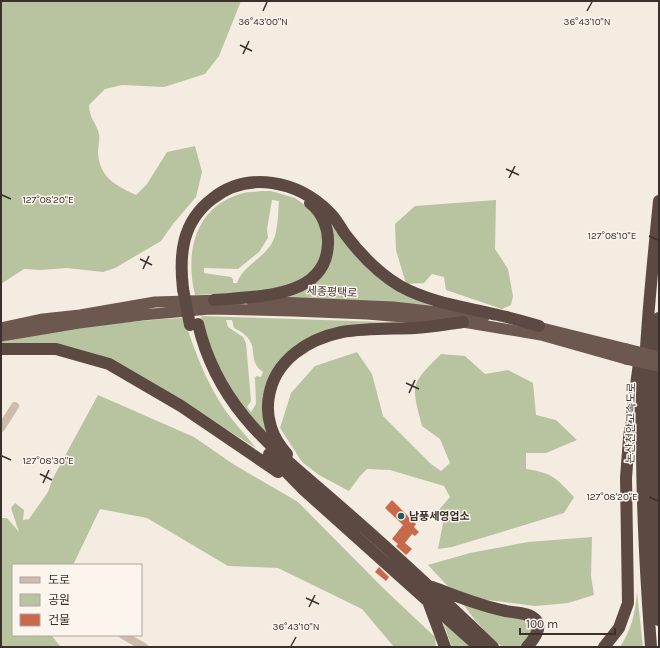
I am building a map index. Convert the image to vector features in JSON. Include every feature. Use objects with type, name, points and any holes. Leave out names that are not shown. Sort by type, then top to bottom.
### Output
[{"type":"highway","points":[[489,646],[428,601],[304,490],[238,420],[225,403],[198,350],[194,324],[181,272],[182,244],[186,231],[196,214],[220,192],[251,182],[267,181],[285,185],[306,193],[319,202],[330,213],[363,256],[399,285],[420,295],[445,303],[500,315],[539,326]]},
{"type":"highway","points":[[186,289],[189,241],[199,220],[215,202],[243,189],[268,187],[291,192],[314,207],[326,228],[329,239],[325,260],[313,278],[304,285],[277,295],[214,300]]},
{"type":"highway","name":"논산천안고속도로","points":[[651,647],[645,558],[642,442],[652,276],[659,201]]},
{"type":"highway","points":[[604,647],[619,628],[628,603],[625,512],[628,451],[633,404],[652,276]]},
{"type":"highway","name":"세종평택로","points":[[1,328],[43,319],[80,315],[156,302],[214,300],[393,307],[478,316],[539,326],[659,366]]},
{"type":"highway","name":"세종평택로","points":[[1,336],[94,321],[210,309],[367,314],[463,322],[541,335],[626,354],[659,357]]},
{"type":"highway","name":"논산천안고속도로","points":[[659,318],[654,395],[652,493],[659,620]]},
{"type":"highway","points":[[313,481],[278,444],[268,416],[270,391],[277,370],[284,362],[309,344],[341,332],[416,328],[463,322]]},
{"type":"highway","points":[[194,324],[213,370],[225,393],[244,419],[272,448],[313,481],[426,584],[489,646]]},
{"type":"highway","points":[[1,349],[56,349],[109,364],[181,406],[304,490]]},
{"type":"highway","points":[[654,395],[659,460]]},
{"type":"highway","points":[[426,584],[486,607],[528,615],[536,620],[538,626],[536,635],[527,647]]},
{"type":"highway","points":[[428,601],[445,647]]},
{"type":"street","points":[[1,428],[15,406]]},
{"type":"street","points":[[125,636],[144,647]]},
{"type":"green space","points":[[1,1],[241,1],[219,56],[205,74],[164,87],[122,85],[105,89],[89,105],[91,117],[99,134],[99,161],[105,174],[115,184],[136,195],[147,184],[167,152],[195,146],[202,172],[196,197],[161,241],[115,268],[103,272],[67,268],[41,270],[24,269],[1,284]]},
{"type":"green space","points":[[271,191],[295,198],[313,211],[320,221],[324,252],[313,272],[287,290],[195,295],[191,264],[196,234],[203,221],[212,210],[224,201],[242,193]],"holes":[[[272,200],[279,201],[277,227],[273,241],[265,252],[244,271],[237,283],[233,283],[233,279],[231,277],[204,273],[204,268],[238,269],[259,252],[268,238],[267,229]]]},
{"type":"green space","points":[[496,200],[495,249],[508,269],[513,296],[511,305],[502,309],[446,290],[444,277],[432,274],[424,283],[406,284],[396,250],[395,224],[415,206]]},
{"type":"green space","points":[[326,217],[364,264],[399,291],[429,305],[286,298],[322,274]]},
{"type":"green space","points":[[201,316],[415,323],[331,331],[274,371],[270,443],[229,390],[203,330]],"holes":[[[226,320],[232,320],[234,328],[249,339],[252,345],[255,362],[263,372],[261,377],[256,376],[255,378],[256,404],[251,412],[247,407],[251,401],[246,343],[243,337],[228,327]]]},
{"type":"green space","points":[[184,318],[196,354],[218,399],[256,448],[179,400],[112,361],[1,345],[1,341],[69,329],[115,323]]},
{"type":"green space","points":[[357,352],[372,374],[383,416],[431,464],[441,471],[450,463],[440,439],[422,426],[415,393],[418,379],[441,354],[465,356],[485,374],[508,370],[533,383],[536,415],[556,420],[577,440],[546,453],[526,453],[526,469],[542,472],[553,477],[574,497],[564,513],[452,547],[438,549],[443,523],[438,511],[450,497],[444,486],[390,470],[367,469],[349,491],[319,475],[302,462],[280,428],[291,393],[315,366]]},
{"type":"green space","points":[[98,395],[194,437],[233,464],[298,502],[383,588],[435,637],[436,647],[394,647],[362,609],[278,568],[228,566],[147,518],[100,509],[73,564],[12,564],[12,636],[52,636],[61,647],[1,647],[1,518],[7,518],[19,532],[11,508],[15,503],[24,510],[23,520],[29,519],[48,492],[53,478]]},
{"type":"green space","points":[[592,537],[591,576],[594,595],[568,603],[535,606],[457,596],[428,565],[470,553],[528,542]]},
{"type":"green space","points":[[637,592],[643,647],[620,647],[632,621]]},
{"type":"green space","points":[[461,601],[518,616],[534,625],[524,647],[502,647],[480,626]]},
{"type":"green space","points":[[442,620],[470,647],[452,647]]},
{"type":"building","points":[[392,500],[416,524],[414,527],[419,532],[415,536],[412,534],[405,543],[412,549],[406,555],[396,546],[398,544],[392,539],[403,525],[385,508]]},
{"type":"building","points":[[379,567],[389,577],[386,581],[375,572]]},
{"type":"place","name":"남풍세영업소","points":[[401,516]]}]
